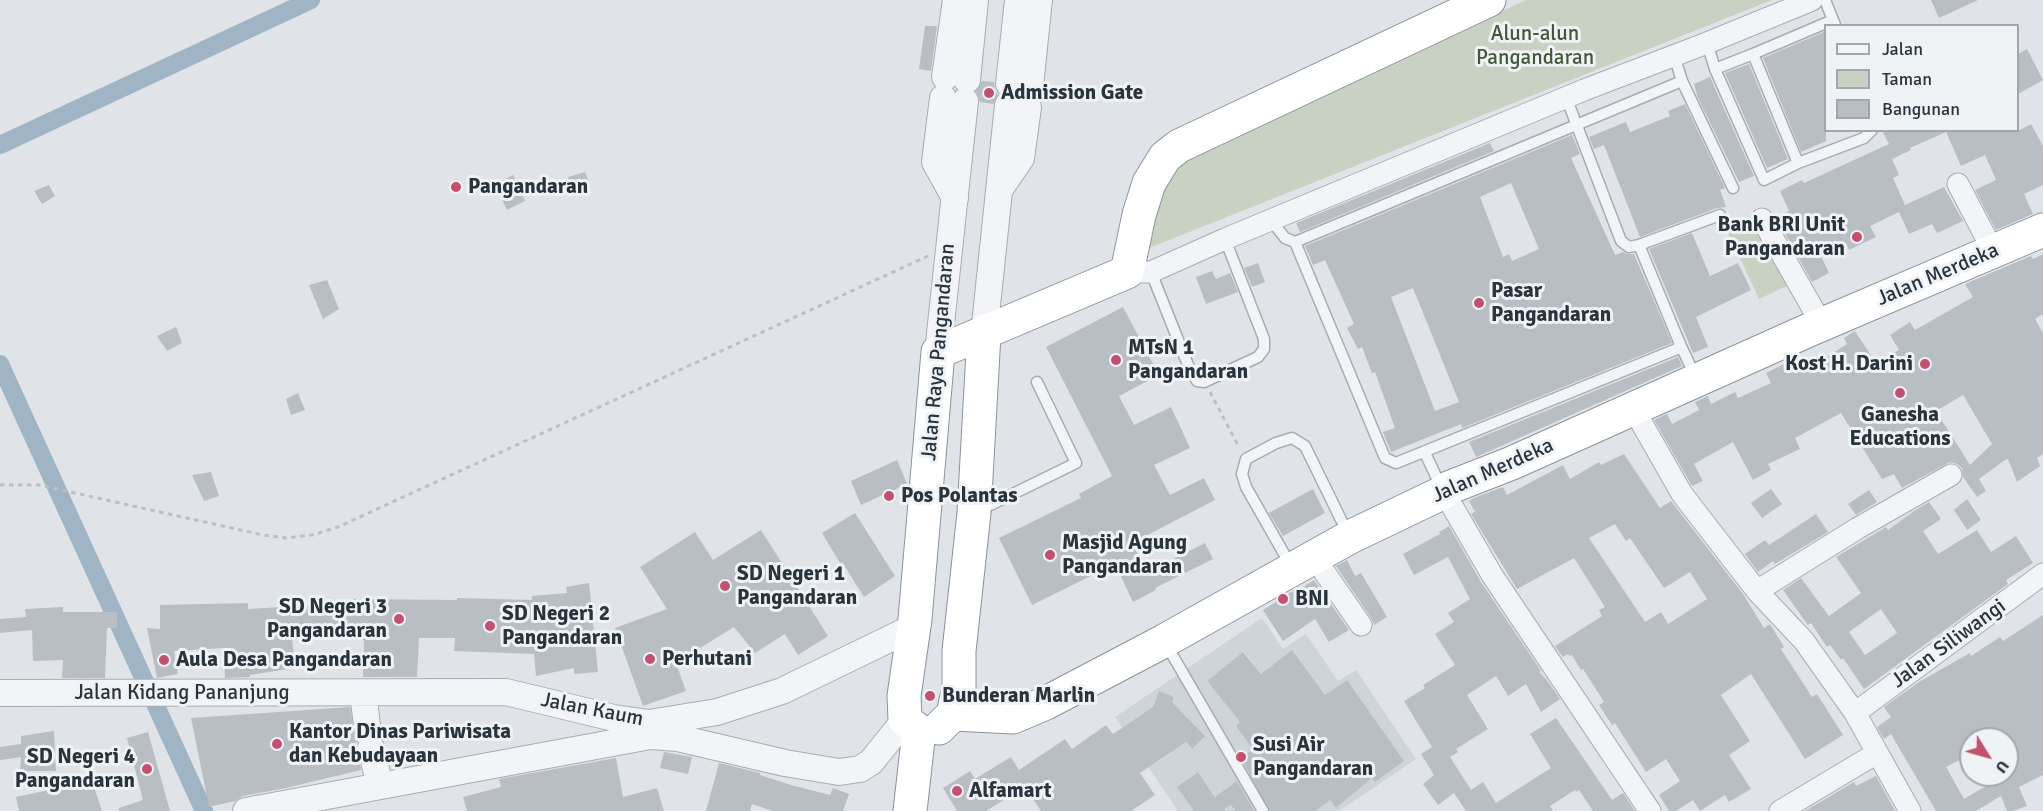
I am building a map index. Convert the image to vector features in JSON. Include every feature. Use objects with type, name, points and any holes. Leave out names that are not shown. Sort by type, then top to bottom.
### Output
[{"type":"highway","points":[[938,352],[1139,272],[1139,215],[1149,183],[1158,165],[1172,152],[1201,135],[1489,0]]},
{"type":"highway","name":"Jalan Merdeka","points":[[953,714],[1013,717],[1046,703],[1164,641],[1350,537],[1448,489],[2043,230]]},
{"type":"highway","name":"Jalan Raya Pangandaran","points":[[953,714],[959,688],[959,651],[974,513],[984,334]]},
{"type":"highway","name":"Jalan Raya Pangandaran","points":[[910,811],[912,725],[904,696],[914,627],[938,352]]},
{"type":"highway","points":[[912,725],[932,730],[941,727],[953,714]]},
{"type":"street","points":[[955,89],[956,0]]},
{"type":"street","points":[[955,89],[975,0]]},
{"type":"street","points":[[1018,0],[1018,96]]},
{"type":"street","points":[[1018,96],[1039,0]]},
{"type":"street","points":[[1139,272],[1225,239],[1566,97],[1812,0]]},
{"type":"street","name":"Jalan Raya Pangandaran","points":[[938,352],[955,198],[935,162],[955,89]]},
{"type":"street","name":"Jalan Raya Pangandaran","points":[[984,334],[998,191],[1020,158],[1018,96]]},
{"type":"street","points":[[1958,184],[1993,251]]},
{"type":"street","points":[[1762,219],[1822,325]]},
{"type":"street","points":[[1633,408],[1682,494],[1757,591],[1804,641],[1855,713],[1910,811]]},
{"type":"street","points":[[1757,591],[1858,528],[1951,475]]},
{"type":"street","points":[[1444,492],[1492,575],[1650,811]]},
{"type":"street","points":[[1303,563],[1360,625]]},
{"type":"street","name":"Jalan Siliwangi","points":[[1855,713],[2041,582]]},
{"type":"street","name":"Jalan Kaum","points":[[363,693],[506,692],[614,718],[650,723],[717,712],[782,691],[914,627]]},
{"type":"street","name":"Jalan Kidang Pananjung","points":[[0,693],[363,693]]},
{"type":"street","points":[[363,693],[380,786]]},
{"type":"street","name":"Jalan Kaum","points":[[246,811],[650,736],[678,738],[785,763],[839,772],[860,768],[871,762],[912,725]]},
{"type":"street","points":[[1780,811],[1877,753]]},
{"type":"lane","points":[[1825,0],[1834,23]]},
{"type":"lane","points":[[1715,69],[1824,27]]},
{"type":"lane","points":[[1707,43],[1715,69],[1764,180],[1798,163],[1864,138],[1870,132]]},
{"type":"lane","points":[[1753,54],[1798,163]]},
{"type":"lane","points":[[1674,56],[1682,81],[1733,188]]},
{"type":"lane","points":[[1295,242],[1682,81]]},
{"type":"lane","points":[[1566,97],[1621,241],[1629,247],[1639,245],[1720,215]]},
{"type":"lane","points":[[1271,220],[1286,238],[1295,242],[1385,458],[1396,463],[1677,349],[1680,344]]},
{"type":"lane","points":[[1139,272],[1197,381],[1204,382],[1258,357],[1264,350],[1264,339],[1225,239]]},
{"type":"lane","points":[[1639,245],[1696,380]]},
{"type":"lane","points":[[974,513],[1076,463],[1037,382]]},
{"type":"lane","points":[[1303,563],[1246,487],[1242,474],[1246,459],[1276,443],[1292,438],[1305,446],[1350,537]]},
{"type":"lane","points":[[1425,453],[1444,492]]},
{"type":"lane","points":[[1164,641],[1263,811]]},
{"type":"path","points":[[0,485],[39,485],[263,535],[286,538],[312,535],[338,527],[949,247]]},
{"type":"path","points":[[1204,382],[1246,459]]},
{"type":"shaded area","points":[[1262,618],[1283,649],[1306,634],[1338,681],[1356,670],[1416,759],[1339,811],[1316,811],[1325,803],[1271,735],[1239,761],[1279,811],[1251,811],[1232,785],[1222,792],[1235,811],[1222,811],[1224,809],[1198,772],[1178,787],[1194,811],[1178,811],[1115,717]],"holes":[[[1292,651],[1334,708],[1309,727],[1267,669]],[[1244,652],[1311,735],[1299,745],[1260,699],[1237,718],[1207,681]],[[1347,680],[1385,734],[1344,763],[1320,729],[1346,710],[1332,690]],[[1159,691],[1174,697],[1163,728],[1156,725],[1158,720],[1150,717]],[[1259,709],[1270,725],[1248,741],[1236,726]],[[1180,710],[1204,736],[1192,749],[1167,722]],[[1146,712],[1172,752],[1154,764],[1127,725]],[[1387,737],[1403,761],[1375,781],[1358,757]],[[1321,738],[1360,787],[1336,808],[1296,759]]]},
{"type":"green space","name":"Alun-alun Pangandaran","points":[[1526,0],[1772,0],[1144,250],[1162,181],[1184,161]]},
{"type":"green space","points":[[1756,215],[1789,285],[1759,299],[1726,228]]},
{"type":"building","points":[[1931,0],[1978,0],[1939,18]]},
{"type":"building","points":[[925,26],[937,26],[931,71],[919,69]]},
{"type":"building","points":[[1824,32],[1824,132],[1826,132],[1826,141],[1801,152],[1763,58]]},
{"type":"building","points":[[2027,49],[2043,80],[2019,93],[2019,53]]},
{"type":"building","points":[[1749,64],[1788,159],[1767,168],[1725,73]]},
{"type":"building","points":[[1710,77],[1754,176],[1739,182],[1698,98],[1694,84]]},
{"type":"building","points":[[982,81],[994,82],[998,94],[993,104],[980,102],[976,91]]},
{"type":"building","points":[[1685,104],[1725,188],[1720,190],[1726,207],[1717,208],[1640,237],[1604,145],[1594,149],[1589,137],[1626,122],[1630,132],[1670,116],[1668,111]]},
{"type":"building","points":[[2031,124],[2043,146],[2043,185],[2024,194],[2033,214],[1996,230],[1975,190],[1996,180],[1985,155],[1961,166],[1946,132],[2019,132]]},
{"type":"building","points":[[1883,132],[1946,132],[1892,159],[1899,175],[1893,178],[1905,205],[1944,187],[1963,221],[1937,233],[1932,224],[1909,234],[1899,212],[1870,226],[1876,237],[1849,250],[1846,243],[1821,256],[1829,273],[1812,282],[1776,218],[1789,211],[1780,191],[1802,180],[1804,183],[1889,144]]},
{"type":"building","points":[[1572,135],[1580,154],[1571,158],[1615,255],[1623,252],[1634,254],[1672,343],[1462,428],[1461,424],[1391,452],[1383,432],[1395,428],[1375,372],[1372,373],[1362,347],[1358,349],[1347,328],[1354,324],[1325,260],[1313,265],[1305,246]],"holes":[[[1511,183],[1539,249],[1512,261],[1509,254],[1503,257],[1480,197]],[[1413,288],[1459,402],[1435,411],[1391,297]]]},
{"type":"building","points":[[1490,143],[1494,151],[1300,232],[1296,223]]},
{"type":"building","points":[[585,172],[590,185],[573,192],[568,177]]},
{"type":"building","points":[[513,175],[525,201],[507,210],[495,184]]},
{"type":"building","points":[[49,185],[55,196],[42,204],[34,191]]},
{"type":"building","points":[[1692,233],[1710,276],[1738,263],[1751,290],[1696,317],[1708,347],[1693,353],[1649,249]]},
{"type":"building","points":[[2043,254],[2043,314],[2035,319],[2043,333],[2043,454],[2037,458],[2040,466],[2017,482],[2008,459],[2005,460],[1979,479],[1986,491],[1977,497],[1963,477],[1962,468],[1950,462],[1902,488],[1894,474],[1882,479],[1841,413],[1795,438],[1800,449],[1768,464],[1771,470],[1753,480],[1733,442],[1694,464],[1703,481],[1692,486],[1654,420],[1667,414],[1672,424],[1699,410],[1695,402],[1708,396],[1711,404],[1735,392],[1738,398],[1771,383],[1766,373],[1784,364],[1785,367],[1802,357],[1808,369],[1847,344],[1844,338],[1855,331],[1876,363],[1899,350],[1890,335],[1910,322],[1915,330],[1973,297],[1965,284],[2031,256],[2033,259]],"holes":[[[1963,395],[1992,444],[1970,465],[1936,411]]]},
{"type":"building","points":[[1258,263],[1265,282],[1252,287],[1244,268]]},
{"type":"building","points":[[1212,271],[1216,279],[1230,273],[1238,292],[1206,304],[1196,277]]},
{"type":"building","points":[[327,280],[339,309],[323,319],[309,285]]},
{"type":"building","points":[[1123,307],[1159,375],[1119,396],[1134,425],[1171,407],[1190,448],[1154,465],[1170,495],[1204,478],[1215,500],[1132,543],[1147,572],[1205,543],[1213,559],[1155,588],[1156,590],[1133,602],[1115,564],[1032,605],[999,538],[1081,498],[1079,494],[1112,476],[1046,347]]},
{"type":"building","points":[[176,327],[182,343],[167,351],[157,336]]},
{"type":"building","points":[[1678,357],[1682,366],[1476,457],[1469,442]]},
{"type":"building","points":[[298,393],[305,410],[291,415],[286,399]]},
{"type":"building","points":[[1624,454],[1660,508],[1671,501],[1743,594],[1764,628],[1770,624],[1784,647],[1781,649],[1812,697],[1817,694],[1843,735],[1805,759],[1751,674],[1721,695],[1750,741],[1729,755],[1751,789],[1729,802],[1725,795],[1700,811],[1693,800],[1676,811],[1669,811],[1659,795],[1680,781],[1666,759],[1646,772],[1615,723],[1612,725],[1599,705],[1604,702],[1583,669],[1581,670],[1572,655],[1568,654],[1563,657],[1555,646],[1602,616],[1599,610],[1605,607],[1574,558],[1517,589],[1471,514],[1475,512],[1469,501],[1503,487],[1507,495],[1563,465],[1570,479],[1599,462],[1601,465]],"holes":[[[1615,524],[1626,541],[1630,538],[1664,588],[1690,572],[1707,599],[1668,624],[1661,612],[1645,622],[1589,538]]]},
{"type":"building","points":[[897,460],[907,484],[861,505],[851,481]]},
{"type":"building","points":[[211,472],[219,496],[204,501],[192,475]]},
{"type":"building","points":[[1313,489],[1325,513],[1283,536],[1269,513]]},
{"type":"building","points":[[1771,489],[1782,504],[1762,518],[1751,503]]},
{"type":"building","points":[[1869,490],[1877,502],[1856,515],[1848,504]]},
{"type":"building","points":[[1967,499],[1981,520],[1967,530],[1954,510]]},
{"type":"building","points":[[1929,502],[1941,519],[1923,531],[1938,554],[1977,530],[1991,552],[2016,536],[2033,563],[2006,580],[2008,584],[1864,689],[1843,658],[1841,660],[1830,645],[1827,647],[1811,623],[1808,625],[1783,590],[1801,578],[1829,616],[1861,593],[1836,557],[1886,527],[1888,530]],"holes":[[[1881,609],[1897,633],[1865,655],[1849,632]]]},
{"type":"building","points":[[855,513],[895,576],[864,597],[822,533]]},
{"type":"building","points":[[1816,514],[1828,532],[1775,564],[1773,561],[1758,572],[1745,554],[1765,540],[1769,545]]},
{"type":"building","points":[[1449,526],[1481,582],[1541,671],[1539,672],[1560,699],[1541,712],[1526,684],[1508,696],[1496,676],[1467,695],[1488,729],[1456,749],[1458,752],[1450,757],[1471,790],[1483,782],[1496,803],[1551,768],[1530,734],[1556,718],[1612,800],[1623,793],[1635,811],[1593,811],[1579,790],[1576,792],[1575,790],[1550,806],[1553,811],[1466,811],[1454,793],[1438,805],[1423,784],[1434,775],[1421,754],[1432,747],[1404,701],[1425,688],[1423,685],[1455,665],[1435,634],[1454,622],[1448,613],[1470,599],[1448,557],[1414,575],[1403,554],[1440,534],[1439,532]]},
{"type":"building","name":"SD Negeri 1 Pangandaran","points":[[761,530],[828,636],[798,655],[785,634],[755,653],[734,627],[676,663],[686,691],[643,706],[615,628],[667,609],[640,567],[695,532],[713,560]]},
{"type":"building","points":[[1347,560],[1355,576],[1361,573],[1387,617],[1374,625],[1336,566]]},
{"type":"building","points":[[1314,580],[1349,630],[1329,642],[1315,619],[1283,641],[1263,610]]},
{"type":"building","points":[[589,583],[598,672],[574,674],[574,668],[536,676],[534,654],[454,651],[455,638],[419,638],[417,677],[363,677],[364,640],[292,637],[295,668],[250,675],[250,677],[225,678],[224,648],[174,651],[178,674],[157,678],[147,628],[160,629],[160,605],[248,603],[248,609],[350,603],[350,599],[532,600],[532,596],[567,593],[566,587]]},
{"type":"building","points":[[63,607],[63,612],[117,612],[117,628],[107,628],[105,678],[62,678],[63,660],[33,661],[32,630],[0,633],[0,619],[26,617],[25,609]]},
{"type":"building","points":[[2043,615],[2043,775],[2019,787],[2027,806],[2013,811],[2007,811],[2001,796],[1976,811],[1936,811],[1891,734],[1884,739],[1877,727],[1891,717],[1884,707],[1919,682],[1970,653],[1971,656],[2000,637],[2003,641]]},
{"type":"building","points":[[1292,650],[1325,695],[1347,680],[1404,761],[1375,782],[1372,778],[1336,808],[1330,800],[1316,811],[1270,811],[1241,759],[1253,749],[1236,726],[1240,722],[1207,681],[1243,652],[1261,674]]},
{"type":"building","points":[[1159,691],[1174,697],[1172,702],[1205,736],[1192,749],[1186,742],[1140,773],[1155,795],[1131,811],[1041,811],[1025,787],[986,811],[957,811],[943,788],[970,771],[975,779],[1011,757],[1019,770],[1065,739],[1072,749],[1106,725],[1113,734],[1153,707]]},
{"type":"building","name":"Kantor Dinas Pariwisata dan Kebudayaan","points":[[350,707],[361,770],[243,796],[235,801],[209,807],[191,718]]},
{"type":"building","points":[[54,731],[56,771],[20,771],[21,757],[0,760],[0,747],[21,744],[21,736]]},
{"type":"building","name":"SD Negeri 4 Pangandaran","points":[[148,732],[170,811],[119,811],[119,808],[143,800],[127,738]]},
{"type":"building","points":[[664,752],[692,757],[688,774],[660,768]]},
{"type":"building","points":[[616,758],[623,797],[657,788],[664,811],[467,811],[463,797],[501,787],[499,779]]},
{"type":"building","points":[[719,763],[830,795],[833,788],[849,794],[843,811],[773,811],[752,804],[750,811],[706,811]]},
{"type":"building","points":[[1198,772],[1215,797],[1237,781],[1254,811],[1235,811],[1231,805],[1224,809],[1225,811],[1194,811],[1177,787]]},
{"type":"building","points":[[1876,776],[1895,811],[1805,811],[1854,782],[1856,786]]},
{"type":"building","points":[[92,781],[102,811],[19,811],[16,797]]},
{"type":"waterway","points":[[0,145],[311,0]]},
{"type":"waterway","points":[[0,364],[204,811]]},
{"type":"place","name":"Admission Gate","points":[[989,93]]},
{"type":"place","name":"Pangandaran","points":[[456,187]]},
{"type":"place","name":"Bank BRI Unit Pangandaran","points":[[1857,237]]},
{"type":"place","name":"Pasar Pangandaran","points":[[1479,303]]},
{"type":"place","name":"MTsN 1 Pangandaran","points":[[1116,360]]},
{"type":"place","name":"Kost H. Darini","points":[[1925,364]]},
{"type":"place","name":"Ganesha Educations","points":[[1900,393]]},
{"type":"place","name":"Pos Polantas","points":[[889,496]]},
{"type":"place","name":"Masjid Agung Pangandaran","points":[[1050,555]]},
{"type":"place","name":"SD Negeri 1 Pangandaran","points":[[725,586]]},
{"type":"place","name":"BNI","points":[[1283,599]]},
{"type":"place","name":"SD Negeri 3 Pangandaran","points":[[399,619]]},
{"type":"place","name":"SD Negeri 2 Pangandaran","points":[[490,626]]},
{"type":"place","name":"Perhutani","points":[[650,659]]},
{"type":"place","name":"Aula Desa Pangandaran","points":[[164,660]]},
{"type":"place","name":"Bunderan Marlin","points":[[930,696]]},
{"type":"place","name":"Kantor Dinas Pariwisata dan Kebudayaan","points":[[277,744]]},
{"type":"place","name":"Susi Air Pangandaran","points":[[1241,757]]},
{"type":"place","name":"SD Negeri 4 Pangandaran","points":[[147,769]]},
{"type":"place","name":"Alfamart","points":[[957,791]]}]
